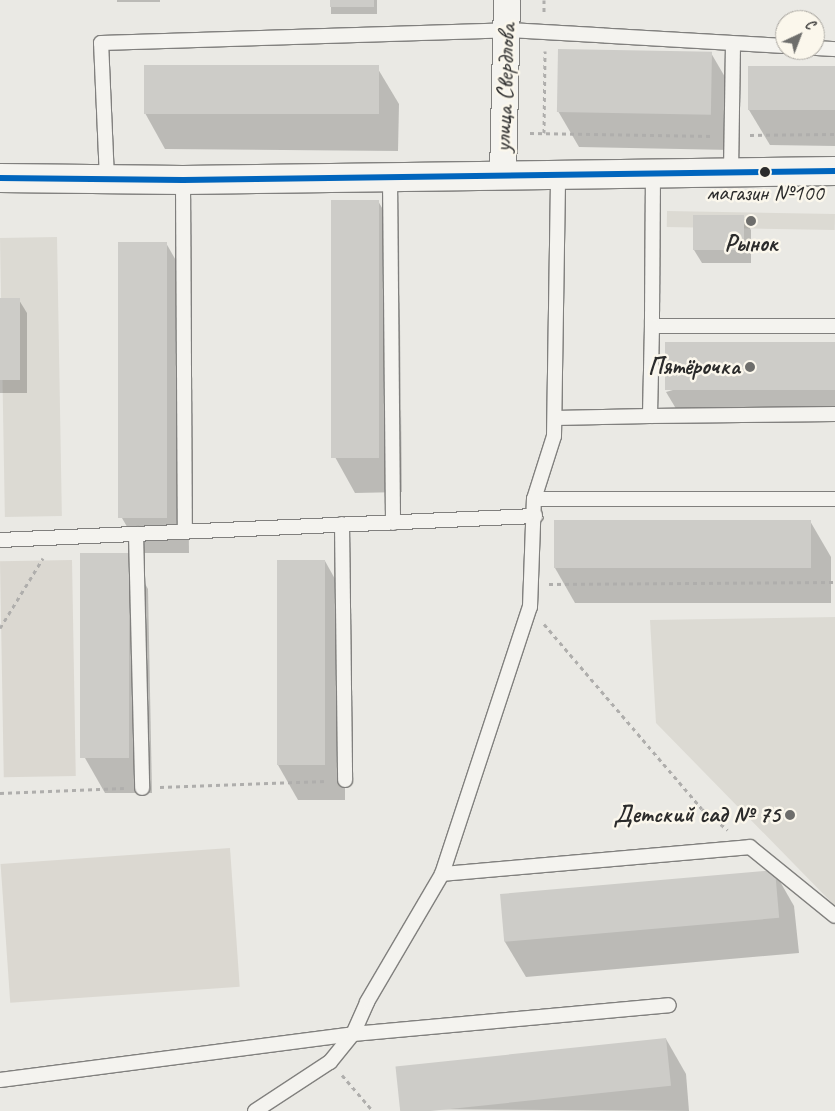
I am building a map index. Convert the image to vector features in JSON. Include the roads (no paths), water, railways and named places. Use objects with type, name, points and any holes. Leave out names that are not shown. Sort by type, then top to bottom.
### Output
[{"type":"main road","points":[[0,178],[183,180],[835,171]]},
{"type":"street","name":"улица Свердлова","points":[[503,176],[508,30],[507,0]]},
{"type":"lane","points":[[107,179],[101,43],[508,30],[775,46]]},
{"type":"lane","points":[[731,172],[732,44]]},
{"type":"lane","points":[[650,416],[653,173]]},
{"type":"lane","points":[[255,1111],[330,1062],[353,1034],[367,1002],[442,874],[530,607],[535,516],[534,499],[554,436],[558,175]]},
{"type":"lane","points":[[390,178],[393,523]]},
{"type":"lane","points":[[183,180],[185,530]]},
{"type":"lane","points":[[652,326],[835,326]]},
{"type":"lane","points":[[555,418],[835,414]]},
{"type":"lane","points":[[534,499],[835,499]]},
{"type":"lane","points":[[0,540],[185,530],[535,516]]},
{"type":"lane","points":[[342,524],[345,780]]},
{"type":"lane","points":[[136,534],[142,788]]},
{"type":"lane","points":[[442,874],[750,848],[835,916]]},
{"type":"lane","points":[[0,1080],[353,1034],[669,1005]]},
{"type":"place","name":"магазин №100","points":[[765,172]]},
{"type":"place","name":"Рынок","points":[[751,221]]},
{"type":"place","name":"Пятёрочка","points":[[750,367]]},
{"type":"place","name":"Детский сад № 75","points":[[790,815]]}]
